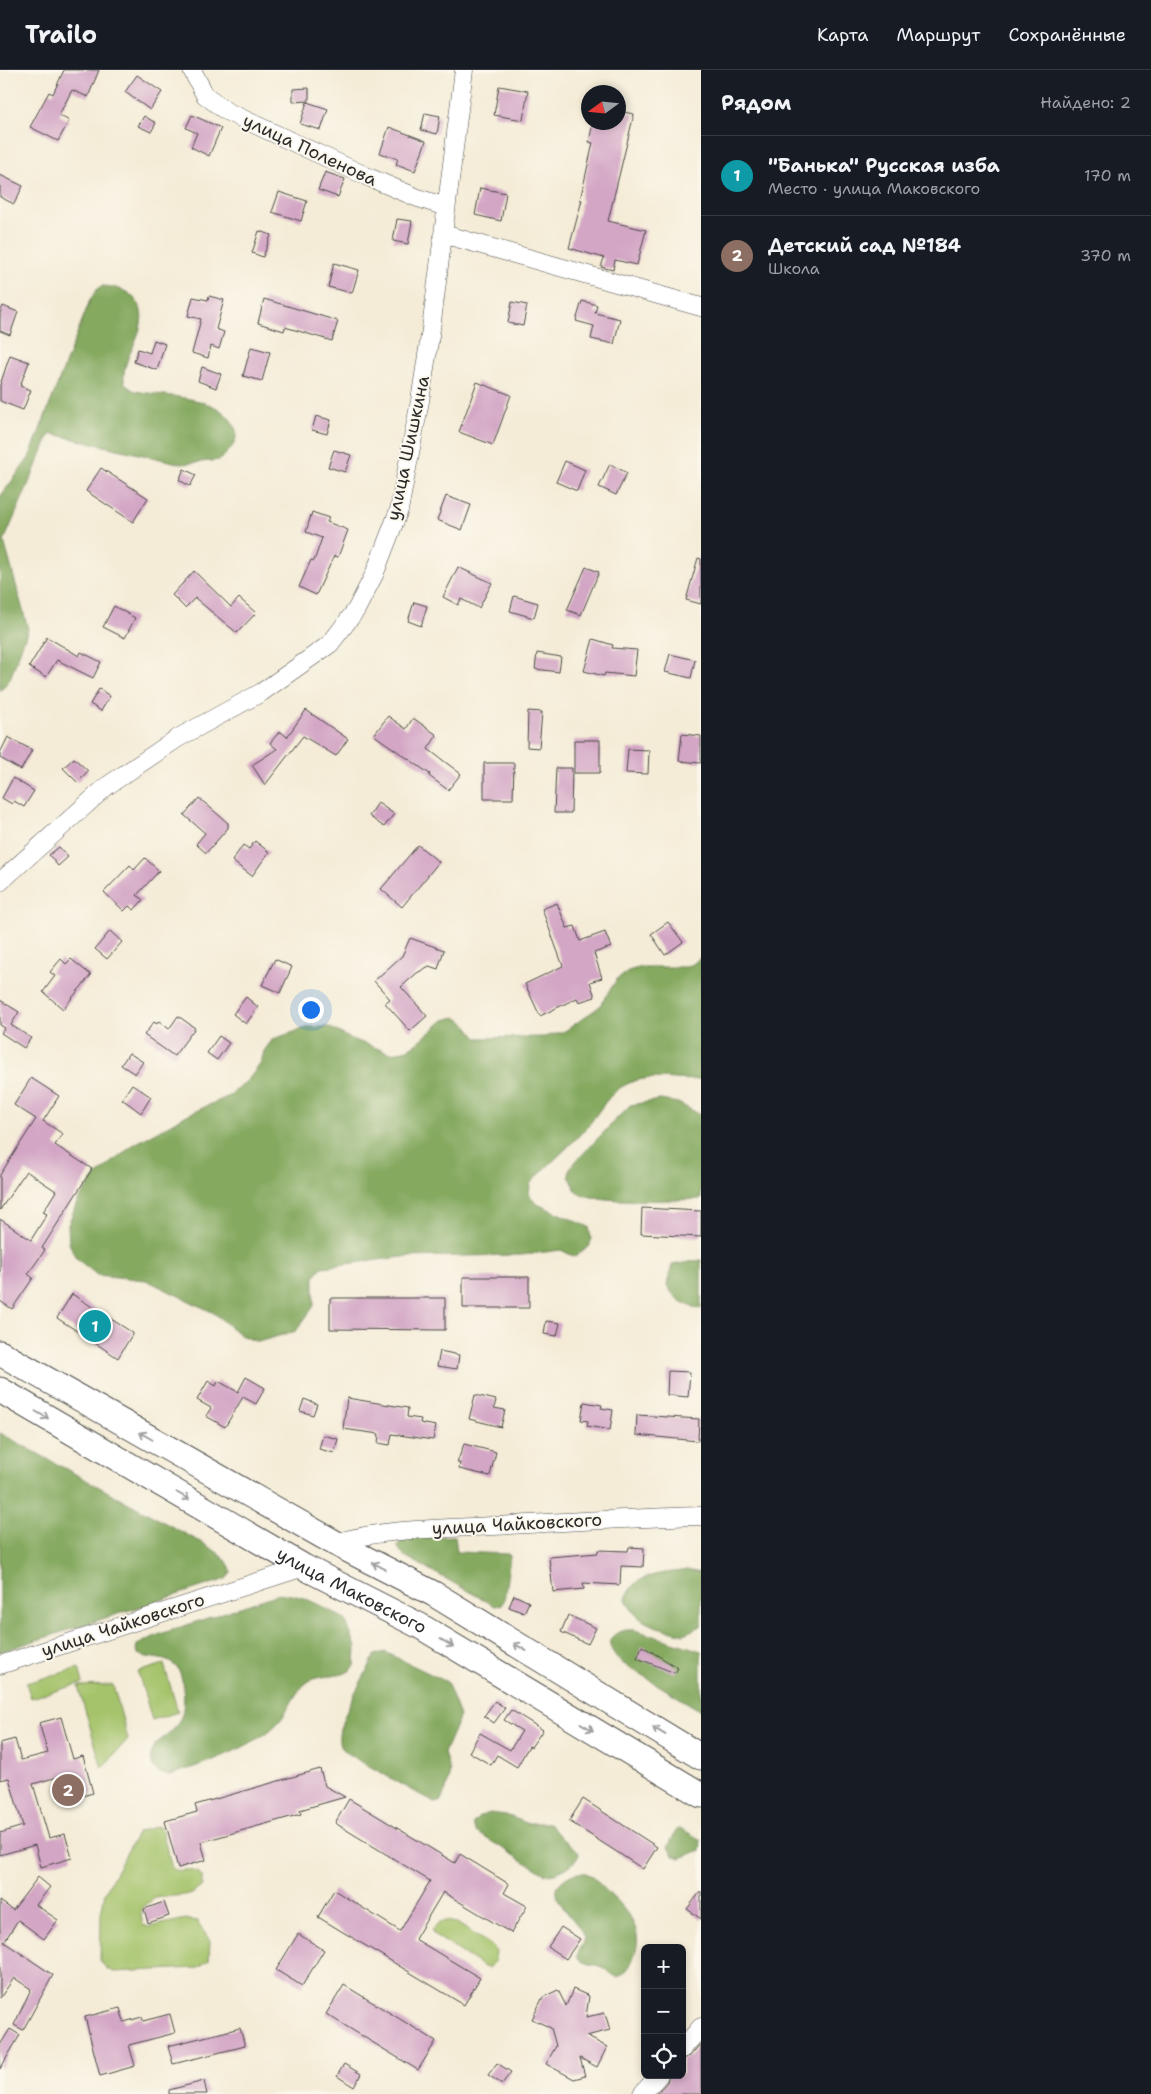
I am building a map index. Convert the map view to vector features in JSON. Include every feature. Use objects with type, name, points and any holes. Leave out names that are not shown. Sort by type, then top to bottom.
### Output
[{"type":"highway","name":"улица Маковского","points":[[0,1353],[335,1544],[434,1594],[701,1757]]},
{"type":"highway","name":"улица Маковского","points":[[0,1390],[304,1567],[420,1626],[701,1795]]},
{"type":"street","name":"улица Поленова","points":[[192,70],[205,95],[226,111],[366,176],[418,198],[446,207]]},
{"type":"street","name":"улица Шишкина","points":[[0,882],[107,786],[178,738],[270,686],[330,644],[356,610],[374,575],[399,510],[420,401],[464,70]]},
{"type":"street","points":[[443,234],[701,307]]},
{"type":"street","name":"улица Чайковского","points":[[335,1544],[362,1535],[408,1530],[544,1521],[701,1516]]},
{"type":"street","name":"улица Чайковского","points":[[0,1665],[304,1567]]},
{"type":"street","points":[[686,2044],[701,2027]]},
{"type":"street","points":[[642,2094],[655,2079]]},
{"type":"green space","points":[[103,286],[119,289],[132,296],[139,306],[142,316],[141,326],[125,370],[124,380],[127,385],[135,391],[191,399],[213,406],[232,422],[235,427],[236,438],[232,447],[220,460],[182,464],[52,434],[49,436],[4,541],[28,629],[10,679],[0,691],[0,497],[29,458],[90,300],[98,288]]},
{"type":"green space","points":[[701,957],[701,1079],[656,1078],[638,1080],[622,1087],[610,1096],[592,1121],[530,1184],[529,1194],[535,1203],[589,1227],[591,1238],[589,1246],[575,1257],[561,1250],[522,1255],[402,1257],[322,1267],[314,1277],[314,1306],[296,1331],[258,1342],[240,1335],[214,1313],[146,1280],[97,1275],[76,1258],[69,1243],[68,1225],[78,1200],[97,1175],[133,1145],[187,1115],[229,1096],[248,1080],[261,1063],[264,1051],[273,1039],[309,1027],[329,1027],[349,1038],[390,1053],[404,1051],[416,1044],[444,1020],[455,1017],[464,1022],[477,1038],[544,1037],[565,1031],[599,1007],[617,979],[628,971],[641,967],[683,967],[693,964]]},
{"type":"green space","points":[[660,1100],[678,1103],[701,1115],[701,1199],[620,1200],[604,1199],[577,1193],[569,1176],[570,1168],[630,1105]]},
{"type":"green space","points":[[701,1260],[701,1309],[681,1301],[673,1295],[667,1285],[672,1265]]},
{"type":"green space","points":[[0,1433],[204,1544],[225,1559],[231,1573],[226,1579],[0,1652]]},
{"type":"green space","points":[[455,1536],[457,1552],[508,1554],[510,1556],[504,1601],[501,1605],[495,1606],[403,1555],[397,1546],[404,1538]]},
{"type":"green space","points":[[687,1570],[701,1573],[701,1626],[684,1634],[650,1624],[636,1615],[626,1599],[629,1590],[635,1584],[651,1576]]},
{"type":"green space","points":[[279,1594],[288,1594],[305,1599],[345,1619],[356,1647],[355,1666],[339,1675],[321,1677],[309,1681],[295,1696],[277,1724],[242,1748],[212,1761],[170,1775],[156,1770],[151,1761],[152,1751],[158,1742],[175,1728],[181,1717],[184,1700],[182,1681],[180,1673],[175,1666],[162,1659],[138,1654],[136,1650],[137,1645],[160,1634]]},
{"type":"green space","points":[[626,1630],[635,1630],[701,1651],[701,1711],[622,1663],[617,1658],[611,1648],[610,1639]]},
{"type":"green space","points":[[385,1652],[447,1682],[460,1716],[444,1753],[450,1772],[446,1790],[440,1802],[435,1803],[351,1756],[340,1745],[339,1737],[345,1713],[375,1655]]},
{"type":"green space","points":[[164,1664],[178,1712],[152,1720],[138,1672]]},
{"type":"green space","points":[[79,1668],[83,1683],[31,1698],[26,1683]]},
{"type":"green space","points":[[113,1685],[128,1739],[102,1768],[78,1686]]},
{"type":"green space","points":[[490,1813],[506,1815],[526,1823],[549,1823],[561,1838],[578,1851],[577,1859],[565,1869],[545,1874],[476,1832],[472,1824],[479,1817]]},
{"type":"green space","points":[[158,1826],[162,1831],[172,1868],[177,1871],[190,1870],[196,1872],[202,1876],[202,1886],[192,1894],[155,1898],[143,1907],[141,1916],[143,1924],[148,1927],[186,1919],[197,1921],[210,1941],[209,1960],[197,1968],[114,1972],[106,1968],[100,1960],[101,1914],[105,1892],[138,1832]]},
{"type":"green space","points":[[680,1828],[701,1840],[700,1850],[681,1858],[673,1856],[668,1847],[677,1829]]},
{"type":"green space","points":[[576,1873],[586,1873],[592,1876],[618,1902],[633,1922],[637,1932],[634,1956],[624,1973],[618,1977],[601,1966],[583,1962],[577,1957],[584,1939],[576,1923],[562,1906],[557,1888],[563,1880]]},
{"type":"green space","points":[[440,1922],[457,1923],[492,1946],[496,1950],[495,1962],[489,1968],[484,1967],[433,1934],[432,1929]]},
{"type":"building","points":[[64,70],[99,70],[88,97],[72,90],[59,115],[69,121],[58,141],[30,127],[49,92],[53,94]]},
{"type":"building","points":[[137,75],[162,92],[150,110],[125,92]]},
{"type":"building","points":[[499,86],[528,91],[523,120],[494,115]]},
{"type":"building","points":[[309,88],[309,101],[293,102],[293,89]]},
{"type":"building","points":[[307,102],[328,109],[321,130],[300,124]]},
{"type":"building","points":[[626,112],[634,114],[608,221],[646,230],[637,265],[615,260],[613,270],[601,267],[604,258],[569,248],[582,200],[580,200],[593,143],[589,142],[591,130],[626,130]]},
{"type":"building","points":[[425,113],[440,116],[437,134],[421,130]]},
{"type":"building","points":[[192,115],[221,128],[209,156],[191,147],[197,133],[186,128]]},
{"type":"building","points":[[144,116],[156,123],[151,132],[138,126]]},
{"type":"building","points":[[389,127],[426,141],[415,171],[396,164],[398,159],[380,153]]},
{"type":"building","points":[[325,172],[345,179],[338,197],[318,190]]},
{"type":"building","points":[[0,175],[23,186],[14,204],[0,197]]},
{"type":"building","points":[[480,188],[506,193],[501,221],[475,215]]},
{"type":"building","points":[[279,192],[307,201],[301,221],[272,212]]},
{"type":"building","points":[[397,219],[412,221],[408,244],[393,241]]},
{"type":"building","points":[[259,231],[271,235],[263,257],[252,253]]},
{"type":"building","points":[[334,263],[359,270],[352,293],[328,287]]},
{"type":"building","points":[[209,296],[224,300],[216,329],[224,332],[219,349],[211,346],[208,358],[192,353],[201,319],[188,316],[193,297],[208,300]]},
{"type":"building","points":[[264,299],[338,321],[332,341],[285,327],[284,331],[258,323]]},
{"type":"building","points":[[582,301],[597,305],[595,313],[620,319],[614,344],[591,339],[594,326],[576,321]]},
{"type":"building","points":[[512,302],[527,305],[523,326],[508,323]]},
{"type":"building","points":[[3,306],[18,312],[10,335],[0,331],[0,313]]},
{"type":"building","points":[[154,340],[165,344],[157,370],[134,362],[138,349],[150,353]]},
{"type":"building","points":[[251,347],[270,352],[262,381],[243,376]]},
{"type":"building","points":[[10,355],[29,362],[20,386],[31,390],[23,410],[0,401],[0,385]]},
{"type":"building","points":[[202,367],[221,374],[216,388],[198,381]]},
{"type":"building","points":[[477,382],[511,395],[493,445],[459,432]]},
{"type":"building","points":[[316,416],[331,420],[327,434],[312,430]]},
{"type":"building","points":[[334,450],[351,455],[345,472],[328,467]]},
{"type":"building","points":[[565,461],[585,470],[577,491],[556,482]]},
{"type":"building","points":[[610,464],[627,473],[616,495],[599,487]]},
{"type":"building","points":[[101,468],[148,498],[133,522],[86,491]]},
{"type":"building","points":[[184,469],[196,475],[190,486],[179,480]]},
{"type":"building","points":[[446,496],[471,505],[462,530],[437,520]]},
{"type":"building","points":[[312,512],[329,518],[327,522],[348,530],[338,557],[334,556],[316,595],[299,587],[311,560],[314,561],[322,538],[306,532]]},
{"type":"building","points":[[698,558],[701,559],[701,604],[686,600]]},
{"type":"building","points":[[458,567],[492,583],[479,608],[461,599],[458,605],[443,597]]},
{"type":"building","points":[[586,567],[599,572],[581,615],[567,610]]},
{"type":"building","points":[[194,571],[231,607],[239,598],[256,613],[237,633],[195,598],[185,608],[172,595]]},
{"type":"building","points":[[514,596],[538,603],[534,618],[510,611]]},
{"type":"building","points":[[414,602],[427,606],[421,626],[408,621]]},
{"type":"building","points":[[114,606],[135,618],[125,638],[103,627]]},
{"type":"building","points":[[47,637],[79,656],[81,652],[101,662],[93,678],[57,660],[46,677],[29,667]]},
{"type":"building","points":[[593,639],[613,645],[612,648],[637,650],[634,676],[605,673],[604,676],[584,671]]},
{"type":"building","points":[[537,653],[561,657],[559,672],[535,669]]},
{"type":"building","points":[[670,654],[695,660],[691,678],[665,672]]},
{"type":"building","points":[[99,689],[110,696],[101,711],[90,704]]},
{"type":"building","points":[[306,710],[348,739],[336,756],[303,736],[265,785],[252,765],[277,749],[270,743],[280,731],[287,737]]},
{"type":"building","points":[[528,711],[542,712],[539,748],[527,747]]},
{"type":"building","points":[[388,716],[406,729],[413,718],[437,735],[428,749],[461,774],[448,790],[429,776],[430,774],[374,735]]},
{"type":"building","points":[[682,734],[701,736],[701,763],[679,761]]},
{"type":"building","points":[[8,737],[32,750],[21,770],[0,758],[0,753]]},
{"type":"building","points":[[574,740],[600,740],[600,773],[574,773]]},
{"type":"building","points":[[628,749],[649,750],[648,774],[626,773]]},
{"type":"building","points":[[74,758],[88,771],[77,782],[63,768]]},
{"type":"building","points":[[484,763],[514,763],[513,799],[484,799]]},
{"type":"building","points":[[556,768],[572,768],[571,813],[554,813]]},
{"type":"building","points":[[13,778],[34,791],[24,807],[14,801],[12,804],[2,798]]},
{"type":"building","points":[[199,798],[228,823],[228,828],[206,853],[196,844],[205,833],[184,815]]},
{"type":"building","points":[[378,803],[394,814],[384,827],[369,816]]},
{"type":"building","points":[[255,841],[269,852],[252,876],[232,861],[243,845],[249,849]]},
{"type":"building","points":[[418,845],[439,862],[402,907],[381,889]]},
{"type":"building","points":[[59,847],[68,857],[58,866],[49,855]]},
{"type":"building","points":[[145,858],[159,871],[137,895],[143,900],[134,910],[129,906],[124,911],[104,892],[130,865],[134,870]]},
{"type":"building","points":[[557,903],[567,928],[575,926],[580,941],[605,932],[611,947],[594,953],[602,978],[590,982],[595,997],[579,1002],[577,998],[540,1016],[525,984],[563,966],[542,909]]},
{"type":"building","points":[[668,922],[683,942],[665,955],[651,934]]},
{"type":"building","points":[[110,931],[122,942],[107,959],[95,949]]},
{"type":"building","points":[[410,938],[444,950],[438,969],[429,966],[417,973],[401,987],[427,1016],[410,1031],[385,1003],[390,999],[374,981],[402,956]]},
{"type":"building","points":[[61,959],[66,964],[71,959],[91,975],[63,1009],[43,992],[55,976],[50,972]]},
{"type":"building","points":[[275,959],[292,967],[280,993],[262,985]]},
{"type":"building","points":[[246,997],[258,1007],[246,1024],[233,1014]]},
{"type":"building","points":[[0,1000],[19,1012],[11,1025],[31,1038],[24,1048],[1,1033],[5,1028],[0,1025]]},
{"type":"building","points":[[178,1016],[195,1028],[174,1056],[144,1035],[154,1022],[157,1024],[159,1021],[169,1029]]},
{"type":"building","points":[[219,1036],[229,1043],[217,1060],[207,1053]]},
{"type":"building","points":[[129,1053],[143,1062],[135,1074],[121,1065]]},
{"type":"building","points":[[31,1078],[59,1096],[43,1121],[63,1134],[55,1145],[92,1169],[42,1248],[45,1250],[28,1274],[33,1278],[12,1309],[0,1301],[0,1219],[31,1240],[47,1214],[43,1212],[56,1191],[26,1171],[0,1210],[0,1175],[36,1119],[14,1105]]},
{"type":"building","points":[[132,1084],[151,1097],[141,1113],[122,1099]]},
{"type":"building","points":[[642,1208],[701,1211],[701,1237],[641,1234]]},
{"type":"building","points":[[463,1277],[529,1277],[529,1308],[463,1308]]},
{"type":"building","points":[[72,1294],[133,1333],[118,1358],[57,1318]]},
{"type":"building","points":[[330,1298],[445,1298],[445,1330],[330,1329]]},
{"type":"building","points":[[546,1321],[560,1323],[557,1336],[544,1334]]},
{"type":"building","points":[[440,1351],[459,1355],[457,1369],[437,1366]]},
{"type":"building","points":[[668,1371],[690,1372],[688,1397],[667,1395]]},
{"type":"building","points":[[246,1377],[265,1388],[256,1404],[243,1397],[225,1427],[206,1416],[211,1408],[197,1400],[208,1381],[216,1386],[218,1381],[238,1392]]},
{"type":"building","points":[[475,1395],[496,1400],[494,1408],[505,1410],[501,1427],[469,1419]]},
{"type":"building","points":[[347,1398],[408,1408],[407,1417],[421,1419],[420,1423],[436,1426],[433,1440],[392,1434],[390,1445],[378,1443],[379,1434],[343,1429]]},
{"type":"building","points":[[304,1399],[317,1404],[313,1415],[300,1411]]},
{"type":"building","points":[[584,1402],[602,1405],[601,1408],[613,1410],[610,1430],[587,1426],[588,1421],[581,1420]]},
{"type":"building","points":[[637,1415],[699,1419],[698,1441],[636,1435]]},
{"type":"building","points":[[323,1435],[338,1439],[334,1453],[319,1449]]},
{"type":"building","points":[[464,1444],[496,1452],[490,1476],[459,1469],[460,1463],[457,1463]]},
{"type":"building","points":[[629,1547],[644,1548],[643,1567],[621,1566],[620,1585],[583,1583],[584,1589],[553,1592],[549,1557],[598,1553],[598,1550],[628,1551]]},
{"type":"building","points":[[514,1595],[529,1602],[524,1613],[509,1607]]},
{"type":"building","points":[[568,1615],[596,1628],[588,1644],[561,1632]]},
{"type":"building","points":[[642,1646],[678,1668],[675,1673],[637,1658]]},
{"type":"building","points":[[495,1701],[505,1708],[494,1723],[484,1716]]},
{"type":"building","points":[[511,1710],[543,1730],[531,1747],[529,1746],[517,1767],[497,1755],[491,1765],[469,1752],[480,1733],[510,1750],[522,1731],[504,1720]]},
{"type":"building","points":[[61,1717],[73,1759],[83,1756],[93,1793],[68,1800],[61,1776],[33,1784],[49,1838],[65,1834],[72,1858],[41,1867],[35,1845],[0,1855],[0,1833],[23,1826],[9,1778],[0,1780],[0,1743],[15,1739],[21,1760],[48,1753],[39,1723]]},
{"type":"building","points":[[320,1769],[325,1786],[345,1797],[300,1810],[301,1814],[201,1842],[206,1860],[178,1868],[165,1821],[197,1812],[195,1805]]},
{"type":"building","points":[[349,1799],[455,1863],[460,1854],[509,1884],[504,1893],[527,1906],[511,1933],[443,1892],[415,1939],[480,1978],[464,2005],[318,1917],[334,1890],[400,1931],[430,1881],[335,1823]]},
{"type":"building","points":[[583,1799],[657,1847],[643,1869],[569,1821]]},
{"type":"building","points":[[38,1877],[50,1887],[36,1905],[58,1920],[44,1939],[18,1920],[4,1942],[53,1975],[23,2030],[14,2025],[31,1989],[14,1978],[0,1998],[0,1901],[13,1910]]},
{"type":"building","points":[[701,1891],[701,1919],[687,1909]]},
{"type":"building","points":[[164,1902],[169,1916],[148,1923],[144,1909]]},
{"type":"building","points":[[561,1927],[580,1939],[566,1959],[548,1947]]},
{"type":"building","points":[[298,1934],[324,1950],[302,1986],[276,1970]]},
{"type":"building","points":[[344,1985],[436,2041],[418,2070],[326,2014]]},
{"type":"building","points":[[573,1989],[589,1996],[586,2017],[605,2013],[610,2030],[586,2036],[607,2047],[597,2067],[580,2058],[585,2076],[574,2079],[546,2064],[556,2046],[551,2028],[532,2019],[543,1997],[558,1990],[566,2006]]},
{"type":"building","points":[[120,2008],[124,2022],[142,2017],[143,2021],[170,2014],[175,2033],[129,2045],[135,2066],[100,2076],[85,2017]]},
{"type":"building","points":[[240,2028],[245,2046],[173,2064],[168,2046]]},
{"type":"building","points":[[10,2029],[20,2035],[0,2069],[0,2045]]},
{"type":"building","points":[[701,2043],[701,2094],[656,2094],[668,2079],[686,2079],[686,2058],[690,2056]]},
{"type":"building","points":[[497,2063],[511,2072],[502,2084],[488,2075]]},
{"type":"building","points":[[344,2064],[361,2074],[354,2087],[337,2076]]},
{"type":"building","points":[[204,2081],[207,2094],[169,2094],[169,2090]]},
{"type":"place","name":"\"Банька\" Русская изба","points":[[95,1326]]},
{"type":"place","name":"Детский сад №184","points":[[68,1790]]}]
